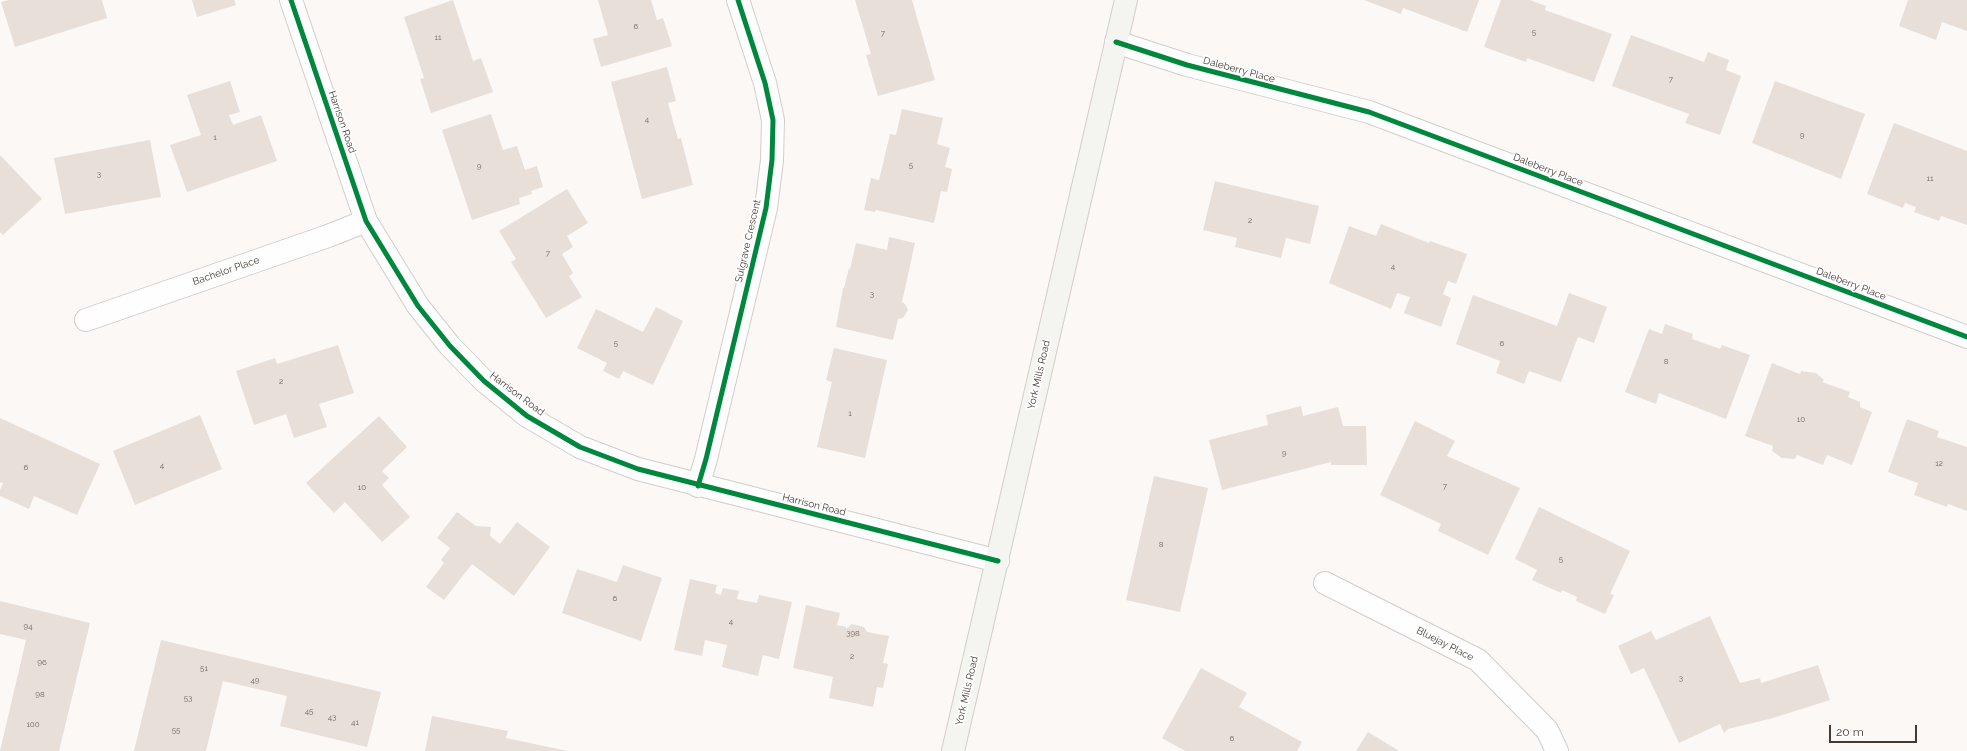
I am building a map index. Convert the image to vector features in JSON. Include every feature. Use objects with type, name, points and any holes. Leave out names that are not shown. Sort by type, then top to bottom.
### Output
[{"type":"main road","name":"York Mills Road","points":[[954,751],[1126,0]]},
{"type":"street","name":"Harrison Road","points":[[291,0],[366,221],[418,306],[450,346],[484,381],[527,416],[580,447],[638,470],[998,560]]},
{"type":"street","name":"Sulgrave Crescent","points":[[698,486],[706,460],[766,208],[772,160],[773,120],[765,83],[738,0]]},
{"type":"street","name":"Daleberry Place","points":[[1116,42],[1187,65],[1369,112],[1967,337]]},
{"type":"street","name":"Bachelor Place","points":[[86,320],[328,236],[366,221]]},
{"type":"street","name":"Bluejay Place","points":[[1325,583],[1478,660],[1546,730],[1557,751]]},
{"type":"building","points":[[9,0],[102,0],[107,18],[15,47],[1,2]]},
{"type":"building","points":[[192,0],[234,0],[236,5],[197,17]]},
{"type":"building","points":[[453,0],[473,61],[481,58],[493,92],[431,113],[420,79],[424,78],[404,17]]},
{"type":"building","points":[[598,0],[651,0],[657,20],[663,18],[672,46],[601,67],[593,39],[608,35]]},
{"type":"building","points":[[855,0],[912,0],[935,80],[878,96],[866,55],[871,54]]},
{"type":"building","points":[[1364,0],[1479,0],[1467,32],[1403,8],[1401,14]]},
{"type":"building","points":[[1501,0],[1530,0],[1546,6],[1545,10],[1612,34],[1594,82],[1527,58],[1526,62],[1484,47]]},
{"type":"building","points":[[1908,0],[1967,0],[1967,31],[1942,22],[1936,40],[1899,26]]},
{"type":"building","points":[[1631,35],[1704,62],[1708,52],[1729,60],[1726,70],[1741,76],[1720,135],[1685,123],[1689,114],[1612,86]]},
{"type":"building","points":[[667,67],[676,101],[668,103],[678,139],[681,138],[693,185],[642,199],[611,82]]},
{"type":"building","points":[[230,81],[240,112],[229,115],[233,125],[261,115],[277,161],[187,192],[170,145],[201,135],[187,95]]},
{"type":"building","points":[[1775,81],[1865,114],[1841,179],[1752,143]]},
{"type":"building","points":[[902,109],[943,118],[937,144],[950,148],[945,167],[952,169],[947,192],[941,191],[934,223],[876,210],[875,212],[864,210],[871,178],[879,180],[890,134],[896,135]]},
{"type":"building","points":[[491,114],[503,150],[517,146],[525,170],[537,166],[543,187],[531,191],[532,194],[519,198],[520,204],[472,220],[442,130]]},
{"type":"building","points":[[1894,123],[1967,151],[1967,225],[1941,216],[1939,221],[1914,212],[1916,207],[1905,203],[1903,208],[1867,194]]},
{"type":"building","points":[[150,140],[161,197],[65,214],[54,158]]},
{"type":"building","points":[[0,155],[42,199],[3,235],[0,232]]},
{"type":"building","points":[[1215,181],[1319,206],[1310,244],[1286,238],[1281,258],[1235,247],[1237,238],[1203,230]]},
{"type":"building","points":[[567,189],[588,223],[567,236],[573,247],[562,254],[573,273],[569,276],[582,297],[546,318],[511,262],[516,259],[499,231]]},
{"type":"building","points":[[1381,224],[1429,243],[1430,241],[1467,254],[1456,284],[1448,281],[1443,294],[1451,298],[1441,327],[1404,313],[1410,297],[1397,293],[1391,309],[1329,283],[1349,226],[1376,236]]},
{"type":"building","points":[[889,237],[915,243],[902,302],[908,310],[903,318],[898,319],[893,340],[836,327],[843,288],[849,268],[850,269],[856,243],[887,250]]},
{"type":"building","points":[[1569,293],[1607,307],[1594,343],[1578,337],[1561,382],[1529,371],[1524,384],[1496,373],[1500,361],[1456,344],[1473,295],[1557,326]]},
{"type":"building","points":[[656,307],[683,321],[653,385],[623,371],[619,379],[603,371],[607,363],[577,348],[596,309],[643,332]]},
{"type":"building","points":[[1665,324],[1693,334],[1692,339],[1720,349],[1722,345],[1750,355],[1726,419],[1659,393],[1656,404],[1625,392],[1649,329],[1662,334]]},
{"type":"building","points":[[338,345],[354,393],[319,404],[327,427],[294,438],[286,414],[254,425],[236,371],[275,358],[277,364]]},
{"type":"building","points":[[834,348],[887,360],[865,458],[817,447],[832,382],[826,380]]},
{"type":"building","points":[[1772,363],[1800,374],[1801,371],[1816,373],[1824,380],[1822,382],[1850,392],[1848,397],[1860,402],[1860,407],[1872,412],[1852,465],[1827,455],[1823,465],[1797,455],[1795,459],[1782,458],[1772,451],[1773,446],[1745,436]]},
{"type":"building","points":[[1301,406],[1303,416],[1338,407],[1343,426],[1366,426],[1367,465],[1331,465],[1331,462],[1222,490],[1209,440],[1268,425],[1266,415]]},
{"type":"building","points":[[200,415],[222,469],[135,505],[113,451]]},
{"type":"building","points":[[379,416],[407,447],[382,471],[389,478],[382,485],[410,517],[382,542],[345,502],[334,513],[306,483]]},
{"type":"building","points":[[0,418],[100,464],[77,515],[34,496],[29,509],[0,496],[0,490],[3,483],[0,482]]},
{"type":"building","points":[[1907,419],[1939,431],[1937,437],[1967,447],[1967,511],[1948,504],[1947,507],[1914,495],[1918,483],[1888,472]]},
{"type":"building","points":[[1415,421],[1455,441],[1447,456],[1520,488],[1488,555],[1438,531],[1441,524],[1380,495]]},
{"type":"building","points":[[1154,476],[1208,488],[1180,612],[1126,600]]},
{"type":"building","points":[[1539,507],[1630,551],[1610,594],[1614,595],[1605,614],[1576,601],[1577,597],[1562,590],[1561,593],[1532,580],[1537,570],[1515,559]]},
{"type":"building","points":[[457,512],[476,526],[491,527],[490,536],[500,544],[517,522],[550,547],[514,596],[472,564],[444,600],[426,587],[444,563],[441,560],[450,548],[437,538]]},
{"type":"building","points":[[623,565],[662,578],[641,641],[562,613],[577,569],[617,582]]},
{"type":"building","points":[[690,579],[717,585],[715,593],[721,595],[723,588],[739,591],[737,599],[757,603],[759,595],[792,602],[779,659],[763,655],[758,676],[722,667],[727,645],[705,640],[702,656],[674,650]]},
{"type":"building","points":[[0,601],[90,623],[59,751],[0,751],[26,640],[0,634]]},
{"type":"building","points":[[806,605],[840,613],[837,625],[846,627],[846,629],[852,624],[864,627],[867,632],[889,636],[883,663],[888,664],[883,688],[877,687],[873,707],[829,698],[833,677],[793,668]]},
{"type":"building","points":[[1710,616],[1740,683],[1760,678],[1761,683],[1818,665],[1830,700],[1773,718],[1728,729],[1724,733],[1720,724],[1679,743],[1644,668],[1631,674],[1618,646],[1651,631],[1656,640]]},
{"type":"building","points":[[161,640],[381,692],[367,747],[280,726],[287,696],[223,681],[206,751],[134,751]]},
{"type":"building","points":[[1201,668],[1247,693],[1239,707],[1302,742],[1297,751],[1185,751],[1162,738]]},
{"type":"building","points":[[432,716],[508,731],[506,738],[568,751],[425,751]]},
{"type":"building","points":[[1368,732],[1399,751],[1356,751]]},
{"type":"cycle path","points":[[291,0],[366,221],[418,306],[450,346],[484,381],[527,416],[580,447],[638,469],[998,561]]},
{"type":"cycle path","points":[[698,486],[706,459],[766,208],[772,160],[773,120],[765,83],[738,0]]},
{"type":"cycle path","points":[[1116,42],[1187,65],[1369,112],[1967,337]]}]
